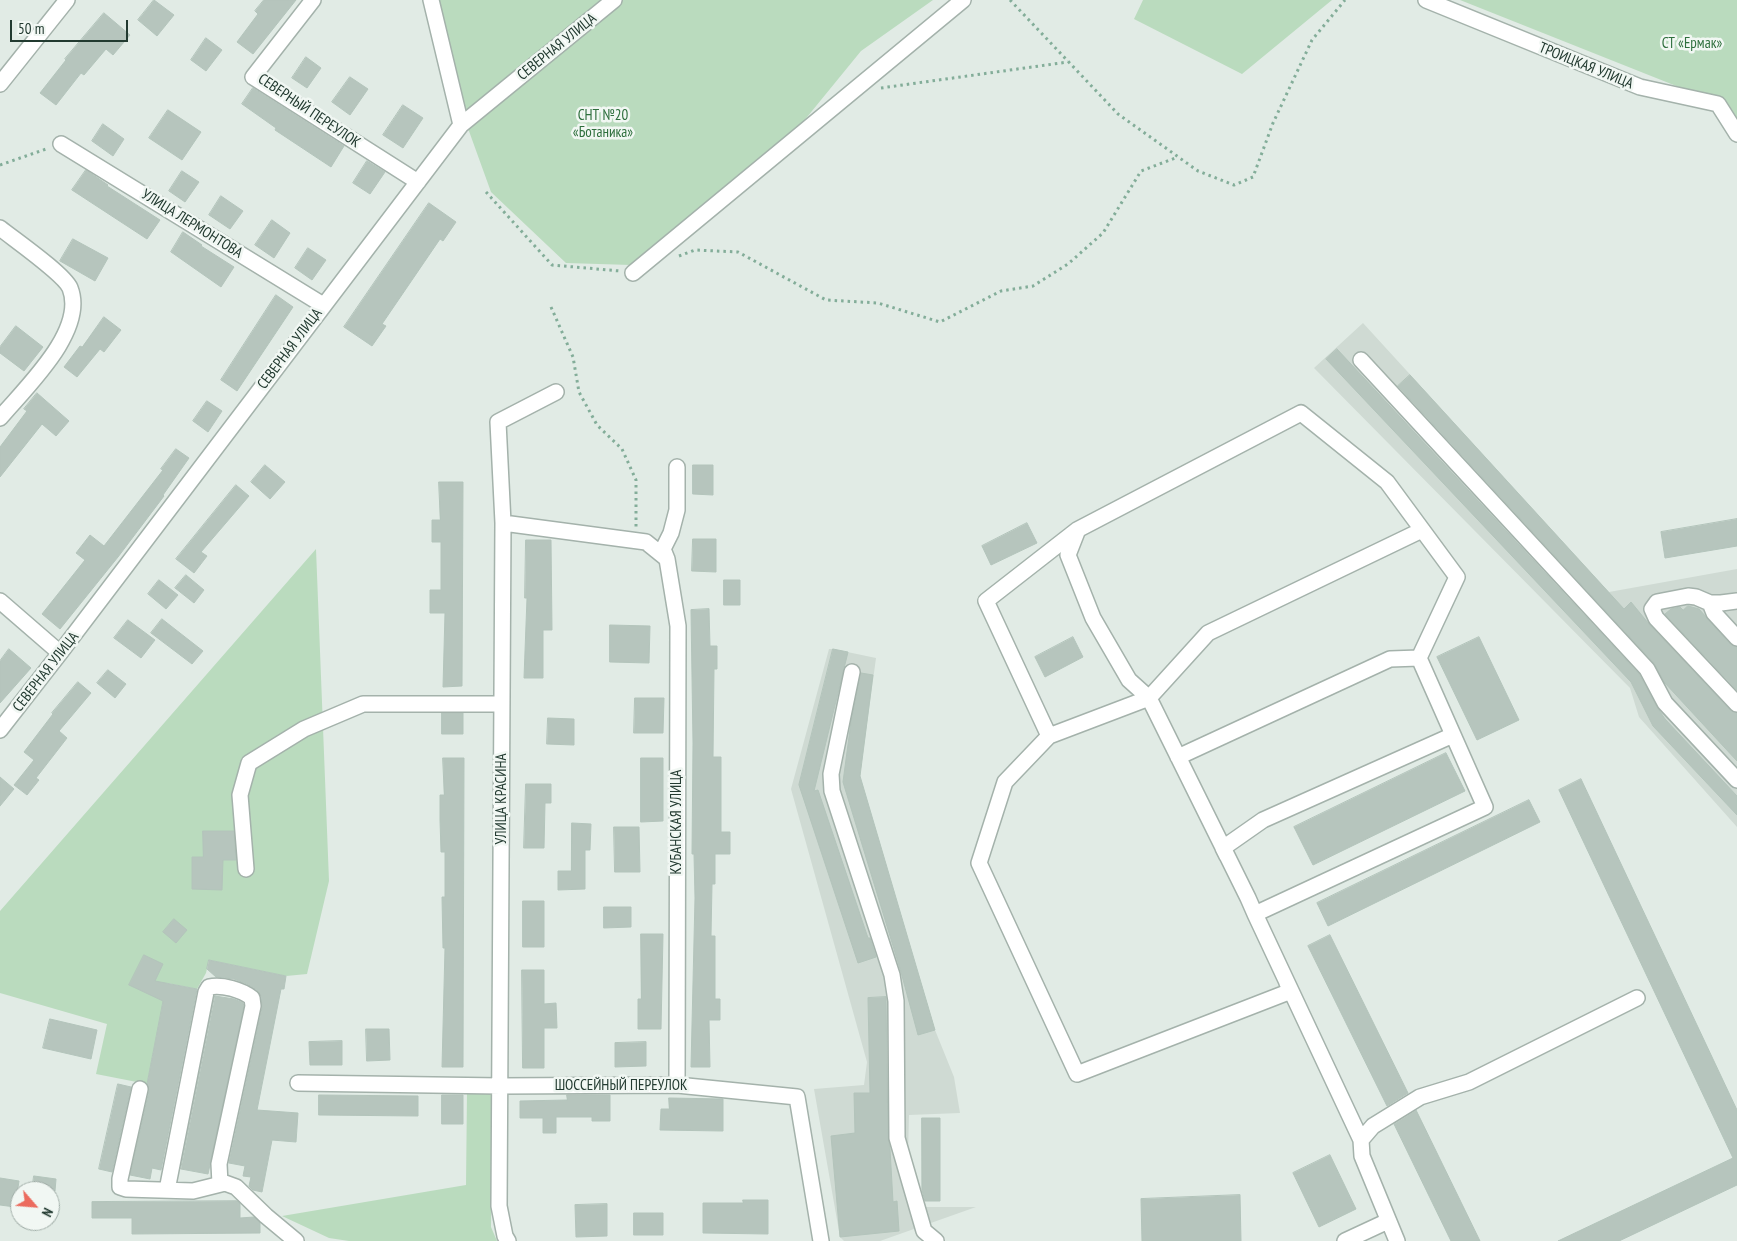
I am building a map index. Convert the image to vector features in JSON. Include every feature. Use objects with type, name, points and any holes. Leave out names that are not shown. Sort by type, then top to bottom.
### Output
[{"type":"street","points":[[0,84],[67,0]]},
{"type":"street","name":"СЕВЕРНЫЙ ПЕРЕУЛОК","points":[[313,0],[253,76],[418,182]]},
{"type":"street","points":[[431,0],[461,125]]},
{"type":"street","name":"СЕВЕРНАЯ УЛИЦА","points":[[0,730],[461,125],[614,0]]},
{"type":"street","points":[[633,273],[963,0]]},
{"type":"street","name":"ТРОИЦКАЯ УЛИЦА","points":[[1426,0],[1640,88],[1718,104],[1737,134]]},
{"type":"street","name":"УЛИЦА ЛЕРМОНТОВА","points":[[61,144],[323,305]]},
{"type":"street","points":[[0,228],[55,271],[70,287],[73,304],[69,328],[55,352],[0,418]]},
{"type":"street","points":[[1361,360],[1647,669],[1665,703],[1737,780]]},
{"type":"street","name":"УЛИЦА КРАСИНА","points":[[508,1241],[505,1236],[498,1206],[503,523],[498,422],[556,392]]},
{"type":"street","points":[[1049,736],[986,601],[1078,530],[1301,413],[1387,482],[1457,577],[1419,658],[1485,807],[1255,914]]},
{"type":"street","name":"КУБАНСКАЯ УЛИЦА","points":[[677,467],[677,510],[672,533],[663,549],[667,559],[678,626],[677,1085]]},
{"type":"street","points":[[503,523],[646,542],[667,559]]},
{"type":"street","points":[[1078,530],[1068,555],[1093,618],[1129,680],[1149,698],[1223,848],[1361,1140],[1362,1156],[1396,1241]]},
{"type":"street","points":[[1291,991],[1076,1074],[979,863],[1004,782],[1049,736],[1149,698],[1208,633],[1422,530]]},
{"type":"street","points":[[1737,601],[1710,603],[1688,596],[1657,602],[1652,609],[1656,618],[1737,704]]},
{"type":"street","points":[[0,601],[60,653]]},
{"type":"street","points":[[1710,603],[1714,613],[1737,638]]},
{"type":"street","points":[[1178,757],[1390,659],[1419,658]]},
{"type":"street","points":[[852,672],[831,774],[832,791],[892,975],[896,1001],[897,1138],[924,1231],[936,1241]]},
{"type":"street","points":[[246,869],[240,795],[249,764],[304,729],[363,704],[502,704]]},
{"type":"street","points":[[1223,848],[1263,820],[1453,735]]},
{"type":"street","points":[[1223,848],[1291,991]]},
{"type":"street","points":[[167,1190],[206,992],[209,987],[217,986],[246,993],[252,998],[253,1006],[219,1164],[220,1184]]},
{"type":"street","points":[[1361,1140],[1373,1126],[1420,1097],[1470,1082],[1637,998]]},
{"type":"street","name":"ШОССЕЙНЫЙ ПЕРЕУЛОК","points":[[298,1083],[500,1086],[677,1085],[797,1097],[821,1241]]},
{"type":"street","points":[[140,1089],[120,1179],[120,1187],[126,1189],[193,1191],[225,1183],[236,1187],[296,1241]]},
{"type":"street","points":[[1345,1241],[1388,1221]]},
{"type":"path","points":[[1010,0],[1118,114],[1198,171],[1234,185],[1253,177],[1273,123],[1312,40],[1345,0]]},
{"type":"path","points":[[881,88],[1068,62]]},
{"type":"path","points":[[0,165],[61,144]]},
{"type":"path","points":[[677,257],[694,250],[738,252],[826,300],[878,303],[940,322],[1001,291],[1033,286],[1068,264],[1103,233],[1141,171],[1178,157]]},
{"type":"path","points":[[486,192],[552,265],[633,273]]},
{"type":"path","points":[[551,307],[573,357],[579,392],[597,426],[622,449],[636,480],[635,541]]},
{"type":"shaded area","points":[[1363,323],[1609,592],[1737,569],[1737,827],[1639,717],[1630,688],[1314,368]]},
{"type":"shaded area","points":[[829,649],[876,658],[860,776],[935,1030],[954,1077],[960,1113],[909,1115],[908,1154],[924,1207],[976,1207],[880,1241],[844,1241],[840,1237],[814,1089],[864,1085],[867,1062],[791,789]]},
{"type":"green space","name":"СНТ №20 «Ботаника»","points":[[432,0],[933,0],[861,51],[803,122],[631,265],[566,263],[491,192],[461,109]]},
{"type":"green space","points":[[1143,0],[1332,0],[1242,74],[1134,19]]},
{"type":"green space","name":"СТ «Ермак»","points":[[1460,0],[1737,0],[1737,133],[1714,101]]},
{"type":"green space","points":[[316,549],[329,881],[307,974],[286,976],[209,960],[206,973],[197,989],[167,983],[147,1084],[96,1074],[107,1024],[0,993],[0,911]]},
{"type":"green space","points":[[467,1092],[492,1093],[491,1227],[497,1241],[349,1241],[329,1238],[282,1216],[466,1185]]},
{"type":"building","points":[[154,0],[174,15],[157,36],[138,20]]},
{"type":"building","points":[[264,0],[296,0],[253,54],[237,42],[258,14],[255,11]]},
{"type":"building","points":[[104,13],[130,35],[113,55],[106,49],[84,75],[81,73],[56,105],[40,93],[65,59]]},
{"type":"building","points":[[206,38],[222,50],[206,71],[191,60]]},
{"type":"building","points":[[306,57],[321,68],[307,88],[292,78]]},
{"type":"building","points":[[350,77],[368,89],[350,115],[332,102]]},
{"type":"building","points":[[253,88],[344,146],[331,167],[275,130],[276,128],[242,104]]},
{"type":"building","points":[[403,105],[423,118],[403,148],[383,135]]},
{"type":"building","points":[[168,110],[201,132],[182,160],[149,138]]},
{"type":"building","points":[[103,124],[124,139],[113,156],[92,141]]},
{"type":"building","points":[[367,161],[385,172],[370,194],[353,183]]},
{"type":"building","points":[[86,170],[107,186],[160,220],[147,239],[72,190]]},
{"type":"building","points":[[182,171],[199,182],[185,202],[169,191]]},
{"type":"building","points":[[221,196],[243,211],[230,229],[209,215]]},
{"type":"building","points":[[429,203],[456,222],[443,241],[440,239],[382,324],[386,326],[372,346],[344,327]]},
{"type":"building","points":[[272,220],[290,233],[274,258],[255,245]]},
{"type":"building","points":[[183,232],[234,267],[221,287],[171,252]]},
{"type":"building","points":[[73,239],[108,258],[95,281],[60,261]]},
{"type":"building","points":[[308,248],[326,260],[312,280],[295,268]]},
{"type":"building","points":[[276,295],[293,307],[237,391],[221,380]]},
{"type":"building","points":[[104,317],[121,330],[104,352],[100,349],[77,377],[64,367],[80,346],[82,347]]},
{"type":"building","points":[[16,326],[43,347],[24,371],[0,353],[0,347]]},
{"type":"building","points":[[1337,349],[1639,674],[1665,719],[1737,796],[1737,815],[1653,726],[1631,682],[1326,359]]},
{"type":"building","points":[[1410,375],[1624,609],[1631,602],[1649,624],[1730,710],[1737,713],[1737,761],[1664,682],[1654,663],[1398,386]]},
{"type":"building","points":[[37,393],[69,421],[56,436],[42,424],[0,477],[0,447],[27,411],[24,409]]},
{"type":"building","points":[[207,401],[222,411],[208,432],[193,421]]},
{"type":"building","points":[[176,449],[189,458],[164,496],[118,557],[60,629],[42,614],[85,560],[76,553],[90,535],[104,546],[163,470],[161,469]]},
{"type":"building","points":[[265,465],[285,482],[270,499],[251,482]]},
{"type":"building","points":[[693,465],[713,465],[713,495],[693,494]]},
{"type":"building","points":[[439,482],[463,482],[462,686],[443,687],[445,613],[430,613],[430,590],[441,590],[441,542],[432,542],[432,520],[440,520]]},
{"type":"building","points":[[236,485],[249,496],[201,552],[207,556],[194,573],[176,559]]},
{"type":"building","points":[[1737,519],[1737,546],[1665,558],[1661,532]]},
{"type":"building","points":[[1027,523],[1037,543],[991,565],[982,546]]},
{"type":"building","points":[[693,539],[716,539],[716,572],[692,571]]},
{"type":"building","points":[[526,540],[551,540],[552,630],[543,630],[543,678],[524,678],[527,598],[525,598]]},
{"type":"building","points":[[186,575],[204,590],[194,603],[175,588]]},
{"type":"building","points":[[159,580],[178,595],[166,609],[148,594]]},
{"type":"building","points":[[724,580],[740,580],[740,605],[724,605]]},
{"type":"building","points":[[1688,606],[1699,609],[1730,644],[1737,647],[1737,690],[1665,614],[1671,609],[1680,607],[1683,610]]},
{"type":"building","points":[[709,609],[710,646],[717,646],[717,669],[714,669],[713,757],[721,757],[721,832],[730,832],[730,854],[715,854],[715,884],[712,884],[711,936],[715,936],[715,999],[720,999],[720,1020],[709,1020],[710,1067],[691,1067],[695,898],[694,854],[692,854],[691,610]]},
{"type":"building","points":[[162,619],[203,651],[192,664],[151,633]]},
{"type":"building","points":[[128,620],[155,640],[141,658],[114,638]]},
{"type":"building","points":[[610,625],[650,626],[649,663],[610,662]]},
{"type":"building","points":[[1073,637],[1083,657],[1045,677],[1035,657]]},
{"type":"building","points":[[1479,637],[1519,720],[1477,740],[1437,657]]},
{"type":"building","points":[[9,649],[31,668],[0,703],[0,661]]},
{"type":"building","points":[[833,649],[848,652],[814,791],[818,790],[876,957],[858,963],[799,785]]},
{"type":"building","points":[[108,670],[126,684],[115,698],[97,683]]},
{"type":"building","points":[[861,673],[873,675],[860,776],[935,1030],[918,1035],[901,972],[843,782],[851,722]]},
{"type":"building","points":[[78,682],[91,693],[59,731],[67,738],[36,778],[39,780],[27,795],[14,785],[34,760],[24,752],[52,713]]},
{"type":"building","points":[[635,698],[664,698],[663,733],[634,733]]},
{"type":"building","points":[[442,713],[463,713],[463,734],[442,734]]},
{"type":"building","points":[[548,718],[574,719],[574,745],[547,744]]},
{"type":"building","points":[[1446,753],[1465,791],[1313,865],[1294,827]]},
{"type":"building","points":[[443,758],[464,758],[463,1067],[442,1067],[445,948],[443,948],[442,897],[445,897],[445,852],[441,852],[440,795],[444,795]]},
{"type":"building","points":[[641,758],[663,758],[663,821],[641,822]]},
{"type":"building","points":[[0,777],[14,789],[0,806]]},
{"type":"building","points":[[1581,779],[1737,1110],[1737,1185],[1619,1241],[1558,1241],[1733,1158],[1559,790]]},
{"type":"building","points":[[526,784],[551,784],[551,803],[545,803],[544,848],[524,848]]},
{"type":"building","points":[[1529,800],[1540,822],[1328,926],[1317,903]]},
{"type":"building","points":[[572,823],[591,824],[590,850],[585,850],[585,889],[558,890],[558,871],[571,871]]},
{"type":"building","points":[[614,827],[639,827],[640,872],[615,872]]},
{"type":"building","points":[[203,831],[234,831],[236,860],[223,860],[222,890],[192,889],[192,857],[203,857]]},
{"type":"building","points":[[523,901],[544,901],[544,947],[523,947]]},
{"type":"building","points":[[604,907],[631,907],[631,927],[604,928]]},
{"type":"building","points":[[174,919],[187,930],[176,943],[163,932]]},
{"type":"building","points":[[641,934],[663,934],[661,1029],[638,1029],[638,999],[641,999]]},
{"type":"building","points":[[1330,935],[1408,1093],[1387,1106],[1308,946]]},
{"type":"building","points":[[144,955],[163,964],[155,981],[197,989],[161,1170],[152,1168],[150,1179],[130,1175],[149,1091],[147,1084],[163,1001],[129,985]]},
{"type":"building","points":[[209,960],[286,976],[284,989],[281,989],[257,1110],[298,1113],[296,1142],[272,1140],[262,1192],[253,1190],[249,1186],[251,1177],[243,1176],[245,1166],[229,1163],[262,1008],[261,996],[257,990],[247,984],[234,979],[216,977],[207,969]]},
{"type":"building","points":[[522,970],[544,970],[544,1004],[556,1003],[557,1028],[544,1028],[544,1068],[523,1068]]},
{"type":"building","points":[[215,996],[234,999],[243,1003],[244,1006],[208,1174],[181,1169]]},
{"type":"building","points":[[886,997],[888,1138],[893,1202],[897,1201],[899,1231],[840,1237],[831,1136],[855,1133],[854,1093],[870,1093],[868,998]]},
{"type":"building","points":[[50,1019],[97,1030],[91,1059],[43,1048]]},
{"type":"building","points":[[366,1029],[389,1029],[390,1060],[367,1061]]},
{"type":"building","points":[[342,1041],[342,1065],[310,1065],[309,1042]]},
{"type":"building","points":[[646,1042],[646,1066],[615,1067],[615,1043]]},
{"type":"building","points":[[118,1084],[131,1087],[112,1172],[99,1169]]},
{"type":"building","points":[[319,1095],[418,1096],[418,1116],[319,1115]]},
{"type":"building","points":[[442,1095],[463,1095],[463,1124],[442,1124]]},
{"type":"building","points":[[567,1095],[610,1095],[610,1121],[592,1121],[592,1117],[556,1117],[556,1133],[543,1133],[543,1118],[520,1118],[520,1101],[567,1100]]},
{"type":"building","points":[[669,1098],[723,1099],[723,1131],[660,1130],[661,1109],[669,1109]]},
{"type":"building","points":[[1416,1110],[1480,1241],[1451,1241],[1394,1124]]},
{"type":"building","points":[[922,1118],[940,1118],[940,1201],[925,1201],[922,1190]]},
{"type":"building","points":[[1330,1155],[1356,1209],[1319,1227],[1293,1173]]},
{"type":"building","points":[[34,1176],[56,1179],[56,1181],[33,1181]]},
{"type":"building","points":[[0,1178],[19,1181],[10,1181],[10,1206],[0,1205]]},
{"type":"building","points":[[1240,1195],[1241,1241],[1142,1241],[1141,1199]]},
{"type":"building","points":[[743,1200],[768,1200],[768,1234],[703,1233],[703,1203],[743,1203]]},
{"type":"building","points":[[237,1201],[240,1204],[240,1218],[254,1217],[260,1223],[260,1233],[132,1234],[132,1218],[92,1218],[92,1202]]},
{"type":"building","points":[[607,1204],[607,1236],[576,1237],[575,1205]]},
{"type":"building","points":[[634,1213],[663,1213],[663,1235],[634,1235]]}]
